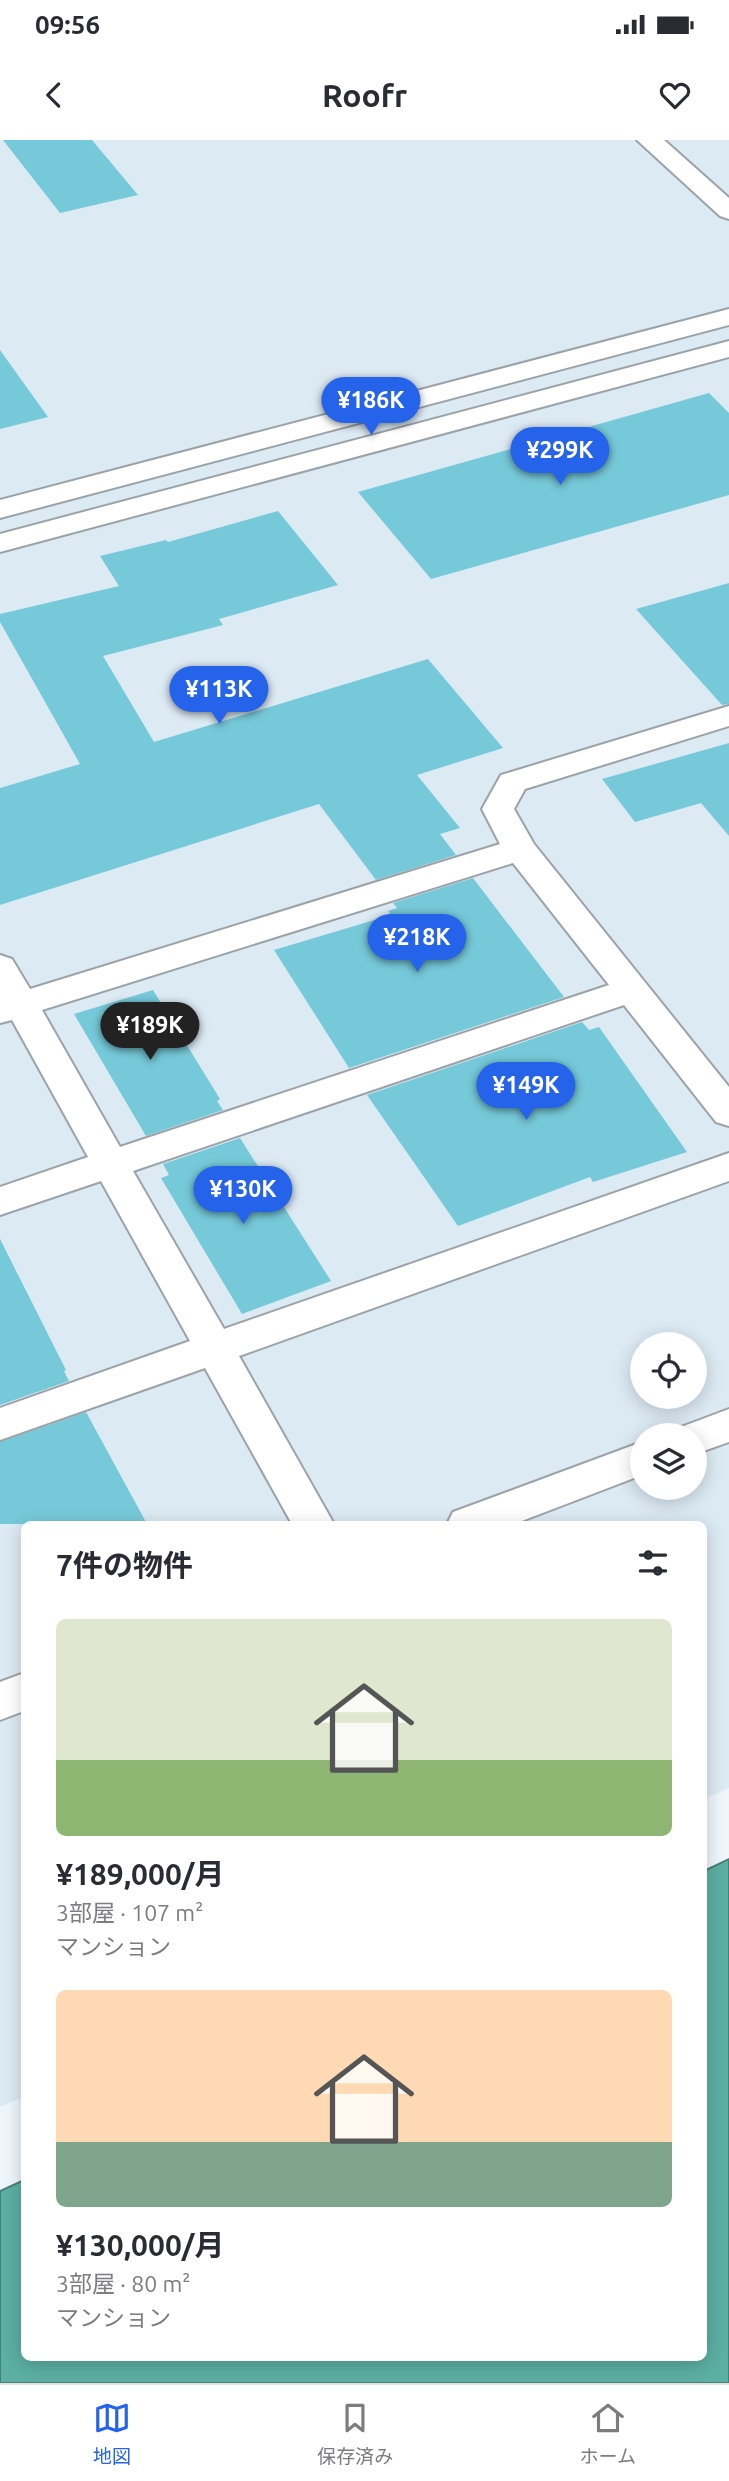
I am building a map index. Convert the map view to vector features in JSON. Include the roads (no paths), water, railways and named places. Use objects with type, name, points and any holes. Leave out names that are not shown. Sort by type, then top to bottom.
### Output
[{"type":"street","points":[[649,140],[729,211]]},
{"type":"street","points":[[0,509],[729,317]]},
{"type":"street","points":[[0,543],[729,349]]},
{"type":"street","points":[[729,716],[513,782],[498,809],[520,849],[729,1113]]},
{"type":"street","points":[[10,1008],[520,849]]},
{"type":"street","points":[[0,967],[10,1008],[109,1163],[311,1521]]},
{"type":"street","points":[[0,1201],[632,990]]},
{"type":"street","points":[[0,1424],[729,1167]]},
{"type":"street","points":[[707,1433],[729,1425]]},
{"type":"street","points":[[475,1521],[630,1463]]},
{"type":"street","points":[[0,1701],[21,1693]]}]
